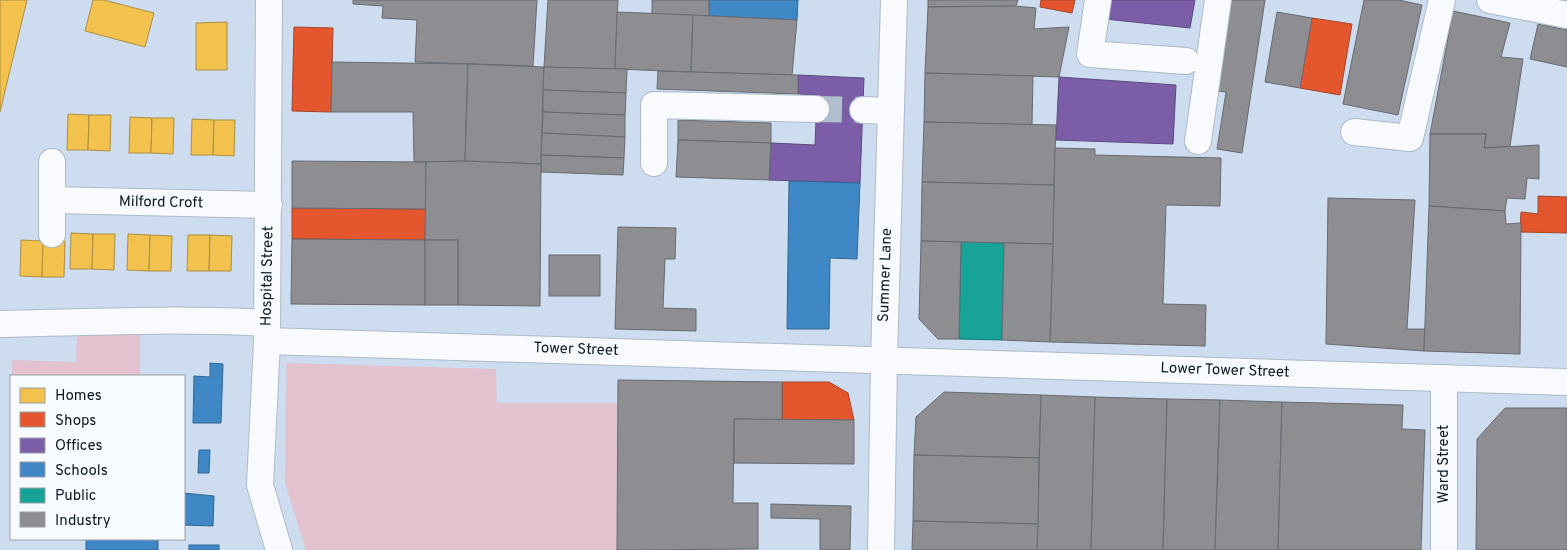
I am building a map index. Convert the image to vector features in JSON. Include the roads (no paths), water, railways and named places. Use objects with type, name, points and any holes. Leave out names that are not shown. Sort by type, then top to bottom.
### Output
[{"type":"street","name":"Hospital Street","points":[[269,0],[267,332],[260,485],[278,550]]},
{"type":"street","name":"Summer Lane","points":[[881,550],[894,0]]},
{"type":"street","points":[[1098,0],[1090,54],[1186,61]]},
{"type":"street","points":[[1198,141],[1218,0]]},
{"type":"street","points":[[1354,132],[1410,138],[1442,0]]},
{"type":"street","points":[[1499,1],[1567,15]]},
{"type":"street","points":[[654,163],[654,105],[816,109]]},
{"type":"street","points":[[863,110],[891,111]]},
{"type":"street","points":[[52,162],[52,234]]},
{"type":"street","name":"Milford Croft","points":[[53,200],[269,205]]},
{"type":"street","name":"Tower Street","points":[[0,324],[222,320],[267,332],[884,360]]},
{"type":"street","name":"Lower Tower Street","points":[[884,360],[1567,382]]},
{"type":"street","name":"Ward Street","points":[[1444,378],[1444,550]]},
{"type":"tunnel","points":[[816,109],[863,110]]}]
